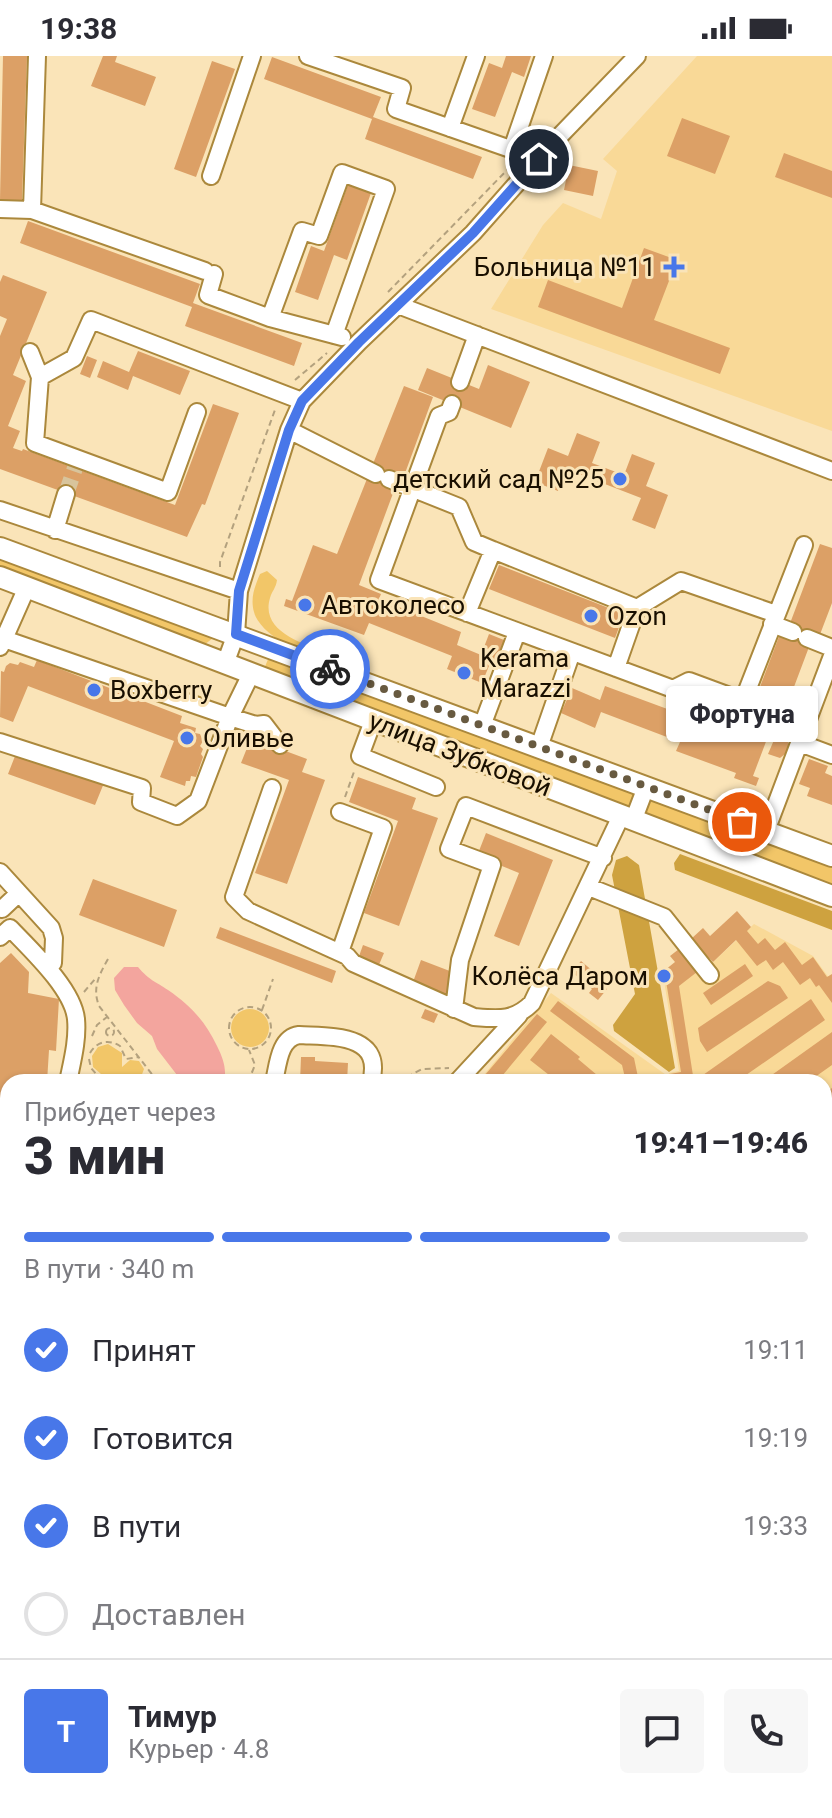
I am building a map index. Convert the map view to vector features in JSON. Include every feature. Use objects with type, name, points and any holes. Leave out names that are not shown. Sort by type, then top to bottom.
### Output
[{"type":"main road","name":"улица Зубковой","points":[[0,548],[832,856]]},
{"type":"main road","name":"улица Зубковой","points":[[0,577],[832,896]]},
{"type":"street","points":[[32,210],[37,56]]},
{"type":"street","points":[[211,176],[252,56]]},
{"type":"street","points":[[308,56],[402,88],[396,109],[539,159]]},
{"type":"street","points":[[450,128],[476,56]]},
{"type":"street","points":[[512,149],[544,56]]},
{"type":"street","points":[[225,664],[236,634],[239,591],[289,430],[302,401],[473,233],[637,56]]},
{"type":"street","points":[[270,318],[302,231],[319,236],[342,173],[386,189],[334,335]]},
{"type":"street","points":[[0,209],[32,210],[210,273],[208,295],[270,318],[359,342]]},
{"type":"street","points":[[398,305],[832,471]]},
{"type":"street","points":[[40,377],[74,358],[91,320],[302,401]]},
{"type":"street","points":[[460,382],[477,335]]},
{"type":"street","points":[[30,352],[40,377],[35,443],[77,464],[168,492],[197,412]]},
{"type":"street","points":[[452,404],[449,412],[439,416],[379,580],[673,689],[689,681],[743,701],[804,545]]},
{"type":"street","points":[[289,430],[382,476],[459,507],[474,542],[637,608]]},
{"type":"street","points":[[55,530],[66,494]]},
{"type":"street","points":[[0,510],[239,591]]},
{"type":"street","points":[[467,613],[493,550]]},
{"type":"street","points":[[616,668],[637,608],[681,581],[774,619],[800,635],[832,648]]},
{"type":"street","points":[[27,587],[2,643],[230,717],[256,725],[264,724],[280,745]]},
{"type":"street","points":[[482,726],[517,632]]},
{"type":"street","points":[[539,747],[572,652]]},
{"type":"street","points":[[766,831],[832,656]]},
{"type":"street","points":[[0,742],[142,788],[141,802],[177,816],[198,801],[230,717],[251,674]]},
{"type":"street","points":[[373,721],[360,756],[436,787]]},
{"type":"street","points":[[800,743],[832,755]]},
{"type":"street","points":[[456,1074],[538,994],[603,858],[646,787]]},
{"type":"street","points":[[272,788],[234,897],[248,911],[340,952],[353,963],[474,1017],[496,1019],[519,1015]]},
{"type":"street","points":[[454,1009],[460,960],[492,865],[449,849],[466,806],[603,858]]},
{"type":"street","points":[[340,812],[383,828],[340,952]]},
{"type":"street","points":[[0,872],[53,932],[53,963]]},
{"type":"street","points":[[589,887],[664,917],[710,975]]},
{"type":"street","points":[[2,909],[19,893]]},
{"type":"street","points":[[0,937],[10,928],[55,978],[74,1011],[77,1029],[69,1074]]},
{"type":"street","points":[[276,1074],[285,1043],[292,1036],[299,1035],[357,1041],[373,1065],[372,1074]]},
{"type":"path","points":[[340,812],[360,756]]},
{"type":"path","points":[[74,1011],[108,959]]},
{"type":"path","points":[[98,977],[96,998],[111,1026],[152,1074]]},
{"type":"path","points":[[262,1011],[273,979]]},
{"type":"path","points":[[244,1008],[262,1011],[270,1023],[269,1036],[261,1046],[249,1049],[237,1045],[230,1034],[230,1021],[234,1015],[244,1008]]},
{"type":"path","points":[[96,1074],[89,1062],[93,1032],[107,1017]]},
{"type":"path","points":[[109,1041],[106,1033],[111,1026]]},
{"type":"path","points":[[92,1049],[109,1041],[120,1046],[126,1059],[139,1057]]},
{"type":"path","points":[[249,1049],[255,1065],[251,1074]]},
{"type":"path","points":[[146,1074],[147,1068]]},
{"type":"path","points":[[413,1074],[422,1069],[450,1074]]},
{"type":"shaded area","name":"Больница №11","points":[[697,56],[832,56],[832,431],[491,309],[543,225],[563,203],[601,219],[617,171],[603,159]]},
{"type":"shaded area","points":[[0,557],[213,638],[204,645],[197,643],[0,565]]},
{"type":"shaded area","points":[[267,571],[277,580],[269,609],[277,627],[295,640],[325,651],[330,648],[334,650],[334,657],[300,651],[276,638],[258,621],[253,607],[254,592],[260,574]]},
{"type":"shaded area","points":[[269,657],[632,789],[635,795],[630,809],[264,669]]},
{"type":"shaded area","points":[[659,799],[832,863],[832,890],[644,816],[650,800]]},
{"type":"shaded area","points":[[680,854],[832,911],[832,930],[675,870],[674,863]]},
{"type":"shaded area","points":[[627,856],[639,865],[675,1068],[669,1072],[614,1031],[613,1025],[635,994],[612,875],[616,860]]},
{"type":"shaded area","points":[[754,924],[813,956],[832,982],[832,1074],[669,1074],[679,1071],[664,981],[703,953],[712,963]]},
{"type":"shaded area","points":[[124,967],[138,967],[184,1002],[208,1029],[221,1055],[225,1074],[176,1074],[157,1049],[152,1036],[137,1023],[124,1005],[115,990],[114,978]]},
{"type":"shaded area","points":[[551,993],[665,1074],[485,1074]]},
{"type":"shaded area","points":[[250,1009],[263,1015],[269,1028],[263,1041],[250,1047],[237,1041],[231,1028],[237,1015]]},
{"type":"shaded area","points":[[108,1044],[122,1053],[122,1067],[130,1060],[139,1061],[144,1069],[142,1074],[101,1074],[93,1067],[92,1056],[98,1047]]},
{"type":"building","points":[[3,56],[27,56],[22,200],[0,200]]},
{"type":"building","points":[[103,56],[117,56],[115,62],[156,77],[145,106],[91,86]]},
{"type":"building","points":[[506,56],[531,56],[524,77],[512,72],[495,117],[472,109],[489,63],[502,68]]},
{"type":"building","points":[[272,57],[381,97],[373,117],[482,157],[473,179],[365,139],[372,119],[264,79]]},
{"type":"building","points":[[212,61],[235,69],[196,177],[174,169]]},
{"type":"building","points":[[682,118],[730,136],[715,174],[667,156]]},
{"type":"building","points":[[784,153],[832,171],[832,198],[775,177]]},
{"type":"building","points":[[569,165],[598,171],[593,196],[564,190]]},
{"type":"building","points":[[348,185],[371,193],[347,260],[334,255],[318,300],[295,292],[311,246],[324,251]]},
{"type":"building","points":[[28,221],[200,284],[193,303],[302,343],[294,366],[185,326],[192,307],[20,243]]},
{"type":"building","points":[[644,248],[677,260],[654,320],[730,348],[720,374],[538,307],[548,280],[622,308]]},
{"type":"building","points":[[3,275],[47,292],[13,375],[26,381],[8,426],[20,431],[13,448],[175,505],[213,404],[239,413],[205,505],[202,504],[187,537],[0,469],[0,336],[7,319],[0,316],[0,282]]},
{"type":"building","points":[[138,351],[190,371],[180,395],[133,376],[128,390],[97,377],[103,361],[129,372]]},
{"type":"building","points":[[87,356],[97,360],[90,378],[80,374]]},
{"type":"building","points":[[488,365],[530,382],[511,428],[418,390],[427,368],[479,389]]},
{"type":"building","points":[[404,386],[433,397],[404,476],[392,471],[387,484],[395,488],[359,585],[381,594],[379,599],[461,632],[457,645],[481,655],[489,634],[504,640],[495,663],[491,661],[482,683],[447,669],[452,656],[369,623],[364,635],[284,606],[286,599],[292,601],[313,545],[337,554]]},
{"type":"building","name":"детский сад №25","points":[[577,433],[600,442],[592,463],[624,475],[632,454],[655,463],[646,486],[668,495],[655,529],[632,520],[641,498],[566,469],[558,491],[535,482],[548,448],[568,456]]},
{"type":"building","points":[[820,544],[832,548],[832,603],[819,637],[809,647],[780,724],[767,719],[764,729],[770,731],[753,776],[759,778],[756,786],[734,778],[736,773],[676,751],[680,742],[601,712],[595,728],[561,713],[572,688],[600,700],[605,686],[689,717],[694,702],[737,718],[740,709],[750,713],[780,634],[789,626]]},
{"type":"building","points":[[499,565],[624,614],[615,638],[489,589]]},
{"type":"building","points":[[37,660],[182,716],[180,723],[196,728],[195,733],[200,734],[203,741],[200,746],[203,757],[196,777],[191,776],[185,786],[160,777],[174,741],[28,686],[13,722],[0,717],[1,671],[4,672],[10,663],[18,665],[20,662],[34,667]]},
{"type":"building","points":[[777,733],[787,738],[789,745],[780,758],[768,754]]},
{"type":"building","points":[[251,738],[307,759],[302,772],[325,780],[287,884],[255,873],[289,780],[241,763]]},
{"type":"building","points":[[17,751],[104,783],[95,805],[8,774]]},
{"type":"building","points":[[809,759],[828,766],[825,773],[832,776],[832,805],[807,796],[810,788],[799,784]]},
{"type":"building","points":[[358,777],[416,798],[412,809],[438,818],[399,926],[364,913],[398,821],[349,802]]},
{"type":"building","points":[[486,833],[553,860],[519,946],[494,936],[519,873],[477,856]]},
{"type":"building","points":[[93,879],[177,910],[164,947],[79,915]]},
{"type":"building","points":[[737,911],[751,927],[747,931],[758,944],[765,938],[775,950],[785,942],[802,965],[813,957],[827,977],[832,974],[832,1003],[810,978],[800,985],[783,962],[773,970],[766,960],[757,966],[736,940],[713,962],[691,939],[703,928],[710,936]]},
{"type":"building","points":[[220,927],[336,971],[332,983],[216,938]]},
{"type":"building","points":[[363,945],[384,953],[378,967],[358,959]]},
{"type":"building","points":[[679,949],[697,972],[679,986],[693,1074],[670,1074],[681,1072],[666,981],[660,974],[675,962],[670,956]]},
{"type":"building","points":[[11,953],[29,972],[28,993],[59,999],[56,1051],[49,1050],[48,1074],[0,1074],[0,963]]},
{"type":"building","points":[[421,960],[455,973],[446,995],[413,982]]},
{"type":"building","points":[[581,961],[601,978],[598,982],[607,989],[598,1000],[589,993],[592,989],[572,972]]},
{"type":"building","points":[[745,964],[753,976],[711,1005],[703,993]]},
{"type":"building","points":[[768,981],[780,986],[788,998],[707,1052],[700,1041],[698,1028]]},
{"type":"building","points":[[811,999],[825,1020],[747,1074],[704,1074]]},
{"type":"building","points":[[558,1001],[634,1058],[637,1074],[624,1074],[622,1065],[550,1011]]},
{"type":"building","points":[[425,1009],[438,1014],[434,1023],[421,1018]]},
{"type":"building","points":[[537,1014],[547,1022],[504,1074],[486,1074]]},
{"type":"building","points":[[832,1032],[832,1065],[819,1074],[773,1074]]},
{"type":"building","points":[[551,1034],[596,1074],[548,1074],[530,1060]]},
{"type":"building","points":[[301,1057],[348,1063],[347,1074],[300,1074]]},
{"type":"tunnel","points":[[66,494],[75,468]]},
{"type":"way so far","points":[[330,669],[742,822]]},
{"type":"place","name":"Больница №11","points":[[674,267]]},
{"type":"place","name":"детский сад №25","points":[[620,479]]},
{"type":"place","name":"Автоколесо","points":[[305,605]]},
{"type":"place","name":"Ozon","points":[[591,616]]},
{"type":"place","name":"Kerama Marazzi","points":[[464,673]]},
{"type":"place","name":"Boxberry","points":[[94,690]]},
{"type":"place","name":"Оливье","points":[[187,738]]},
{"type":"place","name":"Фортуна","points":[[742,822]]},
{"type":"place","name":"Колёса Даром","points":[[664,976]]},
{"type":"route","points":[[330,669],[236,634],[239,591],[289,430],[302,401],[473,233],[539,159]]}]
